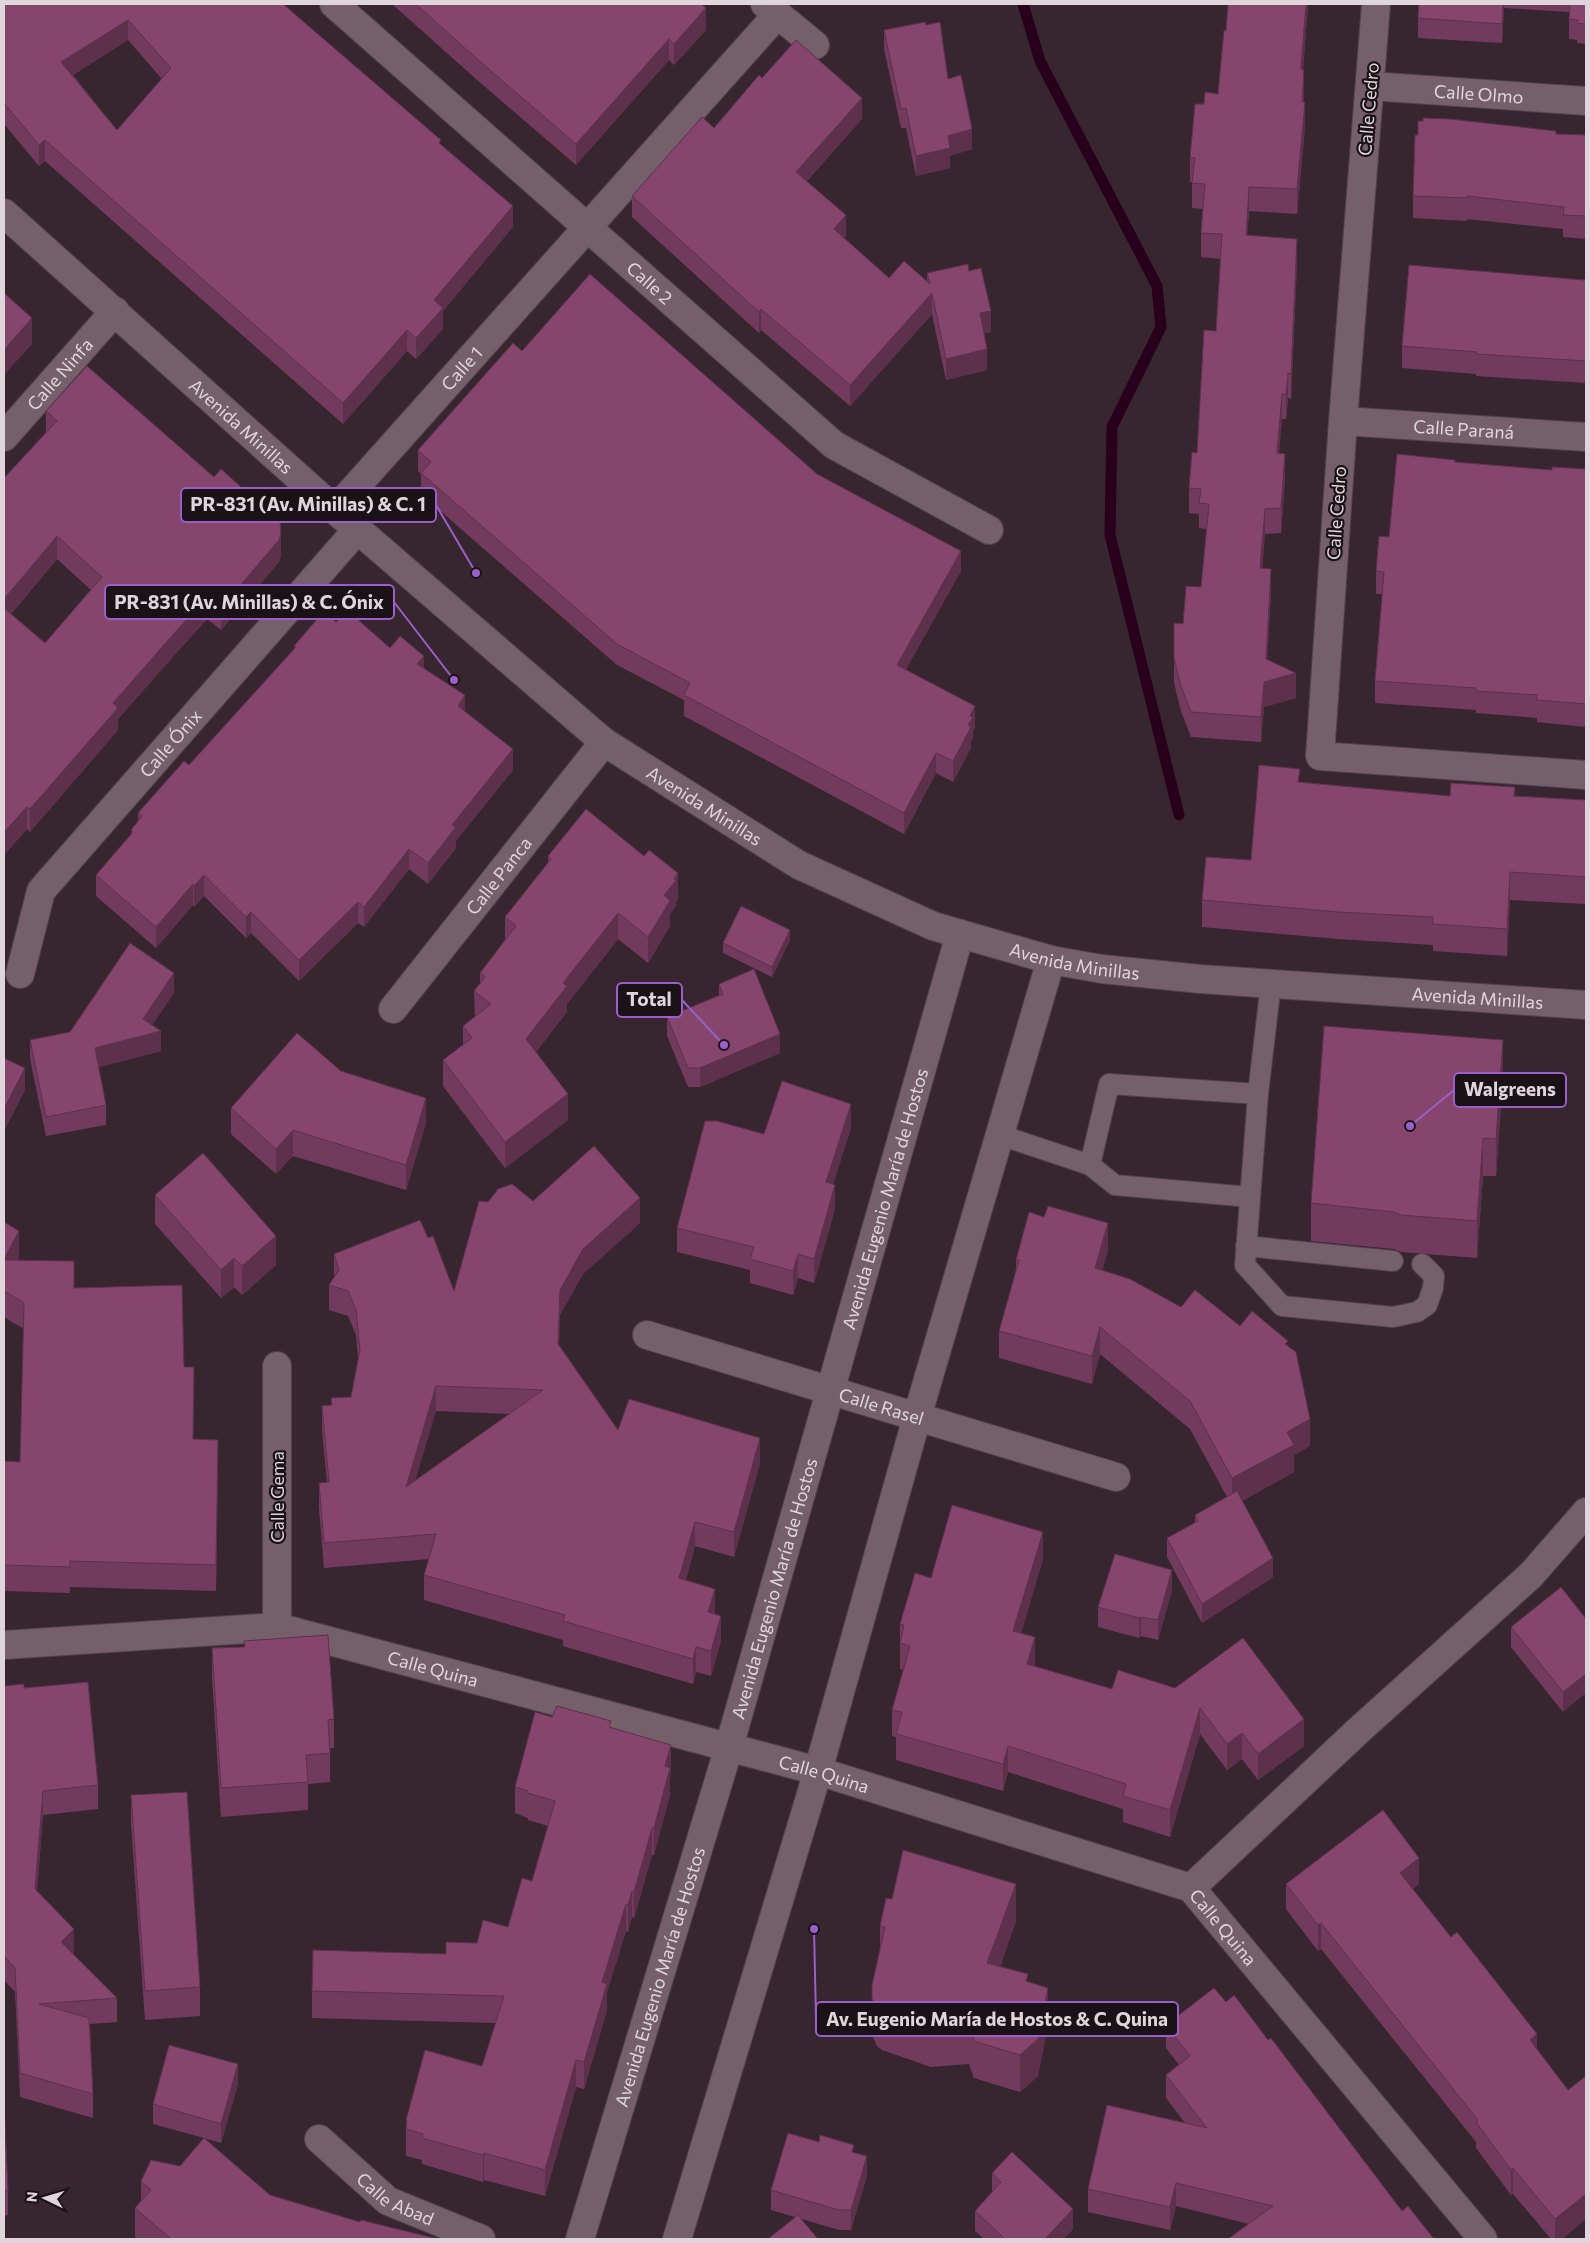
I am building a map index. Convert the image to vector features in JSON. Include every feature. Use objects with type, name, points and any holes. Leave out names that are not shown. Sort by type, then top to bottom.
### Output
[{"type":"street","name":"Calle 2","points":[[334,4],[834,445],[988,530]]},
{"type":"street","name":"Calle Cedro","points":[[1376,4],[1342,421],[1320,756],[1586,775]]},
{"type":"street","name":"Calle 1","points":[[335,510],[589,228],[771,9]]},
{"type":"street","points":[[771,9],[815,45]]},
{"type":"street","name":"Calle Olmo","points":[[1370,86],[1586,101]]},
{"type":"street","name":"Avenida Minillas","points":[[4,213],[335,510],[604,742],[799,865],[933,926],[1051,960],[1102,969],[1586,1005]]},
{"type":"street","name":"Calle Ninfa","points":[[4,437],[115,311]]},
{"type":"street","name":"Calle Paraná","points":[[1342,421],[1586,437]]},
{"type":"street","name":"Calle Ónix","points":[[20,974],[41,891],[358,530]]},
{"type":"street","name":"Calle Panca","points":[[393,1009],[604,742]]},
{"type":"street","name":"Avenida Eugenio María de Hostos","points":[[580,2239],[728,1747],[960,934]]},
{"type":"street","points":[[677,2239],[818,1771],[917,1417],[1051,960]]},
{"type":"street","name":"Calle Rasel","points":[[647,1335],[1116,1477]]},
{"type":"street","name":"Calle Gema","points":[[277,1366],[277,1627]]},
{"type":"street","points":[[1191,1888],[1359,1730],[1531,1575],[1577,1537],[1586,1512]]},
{"type":"street","name":"Calle Quina","points":[[4,1645],[277,1627],[818,1771],[1191,1888],[1483,2239]]},
{"type":"street","name":"Calle Abad","points":[[319,2139],[388,2201],[481,2239]]},
{"type":"lane","points":[[1271,983],[1258,1094],[1244,1265],[1282,1306],[1394,1317],[1417,1312],[1427,1305],[1434,1288],[1434,1276],[1422,1264]]},
{"type":"lane","points":[[1090,1165],[1109,1084],[1258,1094]]},
{"type":"lane","points":[[1000,1135],[1090,1165],[1115,1185],[1250,1197]]},
{"type":"lane","points":[[1246,1246],[1393,1261]]},
{"type":"building","points":[[4,4],[283,4],[441,140],[439,143],[513,206],[434,300],[443,308],[416,338],[407,330],[343,403],[45,140],[39,145],[4,103]],"holes":[[[128,20],[171,68],[117,130],[61,62]]]},
{"type":"building","points":[[416,4],[701,4],[706,8],[674,44],[669,39],[576,144]]},
{"type":"building","points":[[1228,4],[1306,4],[1301,69],[1304,70],[1302,102],[1305,102],[1297,189],[1249,187],[1246,235],[1297,239],[1291,374],[1288,373],[1286,394],[1282,394],[1277,453],[1285,454],[1281,508],[1265,509],[1260,568],[1271,569],[1266,659],[1296,673],[1264,682],[1261,717],[1191,712],[1181,686],[1174,658],[1174,623],[1183,624],[1186,586],[1201,587],[1209,504],[1199,503],[1201,489],[1189,488],[1192,452],[1197,453],[1204,330],[1216,331],[1222,234],[1201,233],[1205,184],[1192,183],[1195,158],[1190,157],[1195,104],[1204,104],[1205,92],[1218,94]]},
{"type":"building","points":[[1419,4],[1503,4],[1502,24],[1418,18]]},
{"type":"building","points":[[1570,4],[1586,4],[1586,24],[1577,23],[1578,20],[1569,19]]},
{"type":"building","points":[[925,22],[926,25],[940,22],[948,79],[961,75],[972,129],[948,136],[950,148],[916,156],[906,108],[901,109],[884,30]]},
{"type":"building","points":[[796,40],[862,98],[796,172],[846,215],[834,229],[889,278],[904,261],[930,284],[927,273],[968,264],[969,271],[981,268],[991,311],[980,313],[987,349],[946,359],[932,293],[850,385],[761,309],[759,312],[632,196],[702,117],[714,128],[759,75],[762,78]]},
{"type":"building","points":[[1423,118],[1450,119],[1556,131],[1556,134],[1586,135],[1586,216],[1563,215],[1564,207],[1467,196],[1467,198],[1413,196],[1415,135],[1418,135],[1418,121],[1423,121]]},
{"type":"building","points":[[1409,265],[1586,279],[1586,361],[1476,354],[1477,352],[1402,346]]},
{"type":"building","points":[[590,274],[817,474],[961,551],[897,665],[975,706],[970,716],[973,717],[968,725],[971,727],[953,761],[936,753],[904,813],[684,695],[690,683],[617,644],[421,473],[431,462],[418,450],[513,343],[522,351]]},
{"type":"building","points":[[4,293],[32,318],[4,350]]},
{"type":"building","points":[[87,366],[214,477],[221,469],[280,522],[281,534],[279,540],[221,608],[207,597],[113,703],[118,708],[30,809],[27,807],[4,832],[4,608],[45,643],[102,577],[57,536],[4,599],[4,478],[57,421],[46,411]]},
{"type":"building","points":[[1397,454],[1455,460],[1455,462],[1552,470],[1552,467],[1586,469],[1586,704],[1537,700],[1537,695],[1476,691],[1476,688],[1375,681],[1384,572],[1376,571],[1379,536],[1389,537]]},
{"type":"building","points":[[347,610],[390,648],[400,636],[424,656],[417,664],[465,695],[458,706],[513,749],[452,825],[456,827],[428,863],[409,849],[364,907],[358,902],[299,960],[251,912],[246,917],[204,875],[194,886],[193,884],[156,927],[96,875],[133,832],[131,830],[142,816],[138,813],[184,761],[189,765],[296,647],[294,646],[324,611],[336,622]]},
{"type":"building","points":[[1259,765],[1300,769],[1298,782],[1450,796],[1451,783],[1515,787],[1514,796],[1586,800],[1586,877],[1510,872],[1507,929],[1433,924],[1433,917],[1338,912],[1202,900],[1206,857],[1251,860]]},
{"type":"building","points":[[586,809],[644,856],[649,850],[678,873],[674,879],[676,881],[664,895],[670,901],[648,937],[618,913],[563,983],[567,986],[526,1039],[568,1094],[505,1142],[443,1060],[472,1038],[463,1026],[491,1004],[474,991],[485,977],[480,973],[516,926],[505,917],[551,859],[548,856]]},
{"type":"building","points":[[741,906],[790,930],[772,967],[723,943]]},
{"type":"building","points":[[130,943],[174,973],[143,1019],[161,1031],[95,1048],[106,1105],[46,1117],[30,1040],[70,1032]]},
{"type":"building","points":[[754,969],[780,1034],[700,1068],[688,1068],[667,1017],[723,994],[719,984]]},
{"type":"building","points":[[1324,1026],[1503,1040],[1496,1139],[1483,1138],[1477,1221],[1401,1215],[1394,1212],[1311,1203]]},
{"type":"building","points":[[297,1033],[341,1071],[426,1098],[406,1165],[293,1130],[276,1149],[231,1108]]},
{"type":"building","points":[[4,1058],[25,1068],[4,1109]]},
{"type":"building","points":[[782,1081],[851,1104],[826,1182],[835,1185],[814,1259],[798,1254],[793,1271],[750,1259],[754,1247],[677,1228],[705,1121],[717,1121],[764,1134]]},
{"type":"building","points":[[594,1146],[640,1198],[583,1249],[560,1290],[558,1344],[618,1430],[629,1399],[760,1438],[734,1532],[695,1522],[679,1578],[715,1589],[708,1612],[721,1616],[711,1651],[696,1647],[693,1659],[563,1621],[565,1615],[424,1575],[436,1534],[324,1543],[319,1483],[329,1482],[322,1406],[332,1405],[331,1398],[351,1397],[360,1350],[356,1310],[348,1291],[329,1285],[339,1270],[334,1254],[420,1220],[428,1238],[433,1236],[454,1291],[479,1201],[488,1202],[498,1189],[512,1184],[533,1201]],"holes":[[[436,1386],[543,1390],[406,1487]]]},
{"type":"building","points":[[203,1153],[276,1236],[242,1266],[234,1258],[221,1270],[155,1195]]},
{"type":"building","points":[[1048,1206],[1108,1223],[1095,1268],[1130,1279],[1181,1307],[1195,1290],[1240,1326],[1252,1311],[1288,1341],[1285,1344],[1296,1352],[1310,1419],[1287,1432],[1294,1445],[1232,1478],[1190,1401],[1100,1327],[1092,1356],[999,1331],[1019,1260],[1016,1260],[1029,1212],[1044,1217]]},
{"type":"building","points":[[4,1222],[19,1231],[4,1259]]},
{"type":"building","points":[[4,1260],[74,1261],[74,1288],[182,1285],[184,1367],[194,1367],[193,1439],[218,1440],[216,1565],[70,1561],[70,1567],[4,1565],[4,1461],[20,1462],[24,1303],[4,1291]]},
{"type":"building","points":[[1237,1491],[1273,1558],[1202,1604],[1167,1538],[1198,1521],[1195,1515]]},
{"type":"building","points":[[952,1505],[1043,1532],[1013,1631],[1035,1637],[1027,1664],[1112,1689],[1118,1670],[1175,1688],[1243,1638],[1304,1719],[1258,1754],[1242,1733],[1227,1744],[1200,1708],[1170,1810],[1123,1796],[1126,1784],[1008,1746],[1003,1764],[896,1734],[902,1712],[892,1710],[910,1646],[900,1643],[904,1625],[900,1624],[915,1573],[931,1578]]},
{"type":"building","points":[[1115,1554],[1172,1570],[1158,1620],[1139,1618],[1098,1607]]},
{"type":"building","points":[[1561,1587],[1586,1619],[1586,1674],[1563,1692],[1511,1627]]},
{"type":"building","points":[[328,1635],[334,1719],[328,1720],[330,1753],[306,1755],[308,1782],[221,1788],[212,1648],[245,1647],[244,1641]]},
{"type":"building","points":[[88,1682],[98,1785],[43,1791],[35,1889],[74,1929],[61,1942],[117,1998],[39,2004],[89,2018],[93,2094],[20,2073],[15,1968],[4,1956],[4,1686],[24,1684],[24,1688]]},
{"type":"building","points":[[557,1706],[611,1721],[609,1727],[671,1745],[665,1766],[670,1768],[654,1828],[652,1828],[634,1892],[632,1891],[628,1905],[626,1904],[602,1982],[607,1984],[584,2062],[576,2060],[545,2170],[422,2138],[423,2134],[406,2129],[406,2120],[425,2050],[482,2066],[504,1996],[312,1991],[313,1950],[446,1954],[446,1942],[477,1943],[483,1920],[508,1927],[522,1878],[532,1881],[555,1801],[515,1787],[535,1712],[552,1717]]},
{"type":"building","points":[[187,1792],[200,1987],[145,1991],[131,1795]]},
{"type":"building","points":[[1383,1810],[1419,1858],[1400,1873],[1451,1937],[1457,1932],[1537,2034],[1530,2040],[1568,2090],[1586,2076],[1586,2194],[1555,2219],[1513,2168],[1511,2170],[1476,2122],[1478,2120],[1321,1923],[1318,1925],[1286,1884]]},
{"type":"building","points":[[903,1850],[1016,1884],[987,1963],[1028,1974],[1026,1981],[1048,1988],[1038,2039],[1020,2055],[974,2041],[969,2027],[931,2030],[882,2013],[877,2009],[872,1998],[872,1985],[885,1927],[880,1926],[886,1898],[892,1899]]},
{"type":"building","points":[[1214,1988],[1226,2002],[1234,1995],[1268,2040],[1271,2038],[1402,2211],[1408,2206],[1434,2239],[1228,2239],[1273,2206],[1176,2183],[1170,2207],[1088,2189],[1107,2105],[1207,2128],[1166,2075],[1190,2056],[1166,2025]]},
{"type":"building","points":[[169,2045],[238,2064],[221,2124],[153,2104]]},
{"type":"building","points":[[4,2104],[8,2190],[4,2191]]},
{"type":"building","points":[[788,2133],[819,2142],[820,2135],[854,2145],[852,2152],[867,2156],[851,2210],[839,2210],[771,2190]]},
{"type":"building","points":[[204,2138],[270,2195],[360,2222],[361,2220],[438,2239],[171,2239],[135,2208],[151,2190],[141,2181],[151,2160],[180,2166]]},
{"type":"building","points":[[1012,2152],[1073,2209],[1045,2239],[1005,2239],[975,2211],[1001,2182],[992,2173]]},
{"type":"building","points":[[798,2215],[818,2239],[768,2239]]},
{"type":"waterway","points":[[1023,4],[1040,61],[1157,286],[1161,327],[1112,427],[1110,535],[1179,815]]},
{"type":"place","name":"PR-831 (Av. Minillas) & C. 1","points":[[476,573]]},
{"type":"place","name":"PR-831 (Av. Minillas) & C. Ónix","points":[[454,680]]},
{"type":"place","name":"Total","points":[[724,1045]]},
{"type":"place","name":"Walgreens","points":[[1410,1126]]},
{"type":"place","name":"Av. Eugenio María de Hostos & C. Quina","points":[[814,1929]]}]
